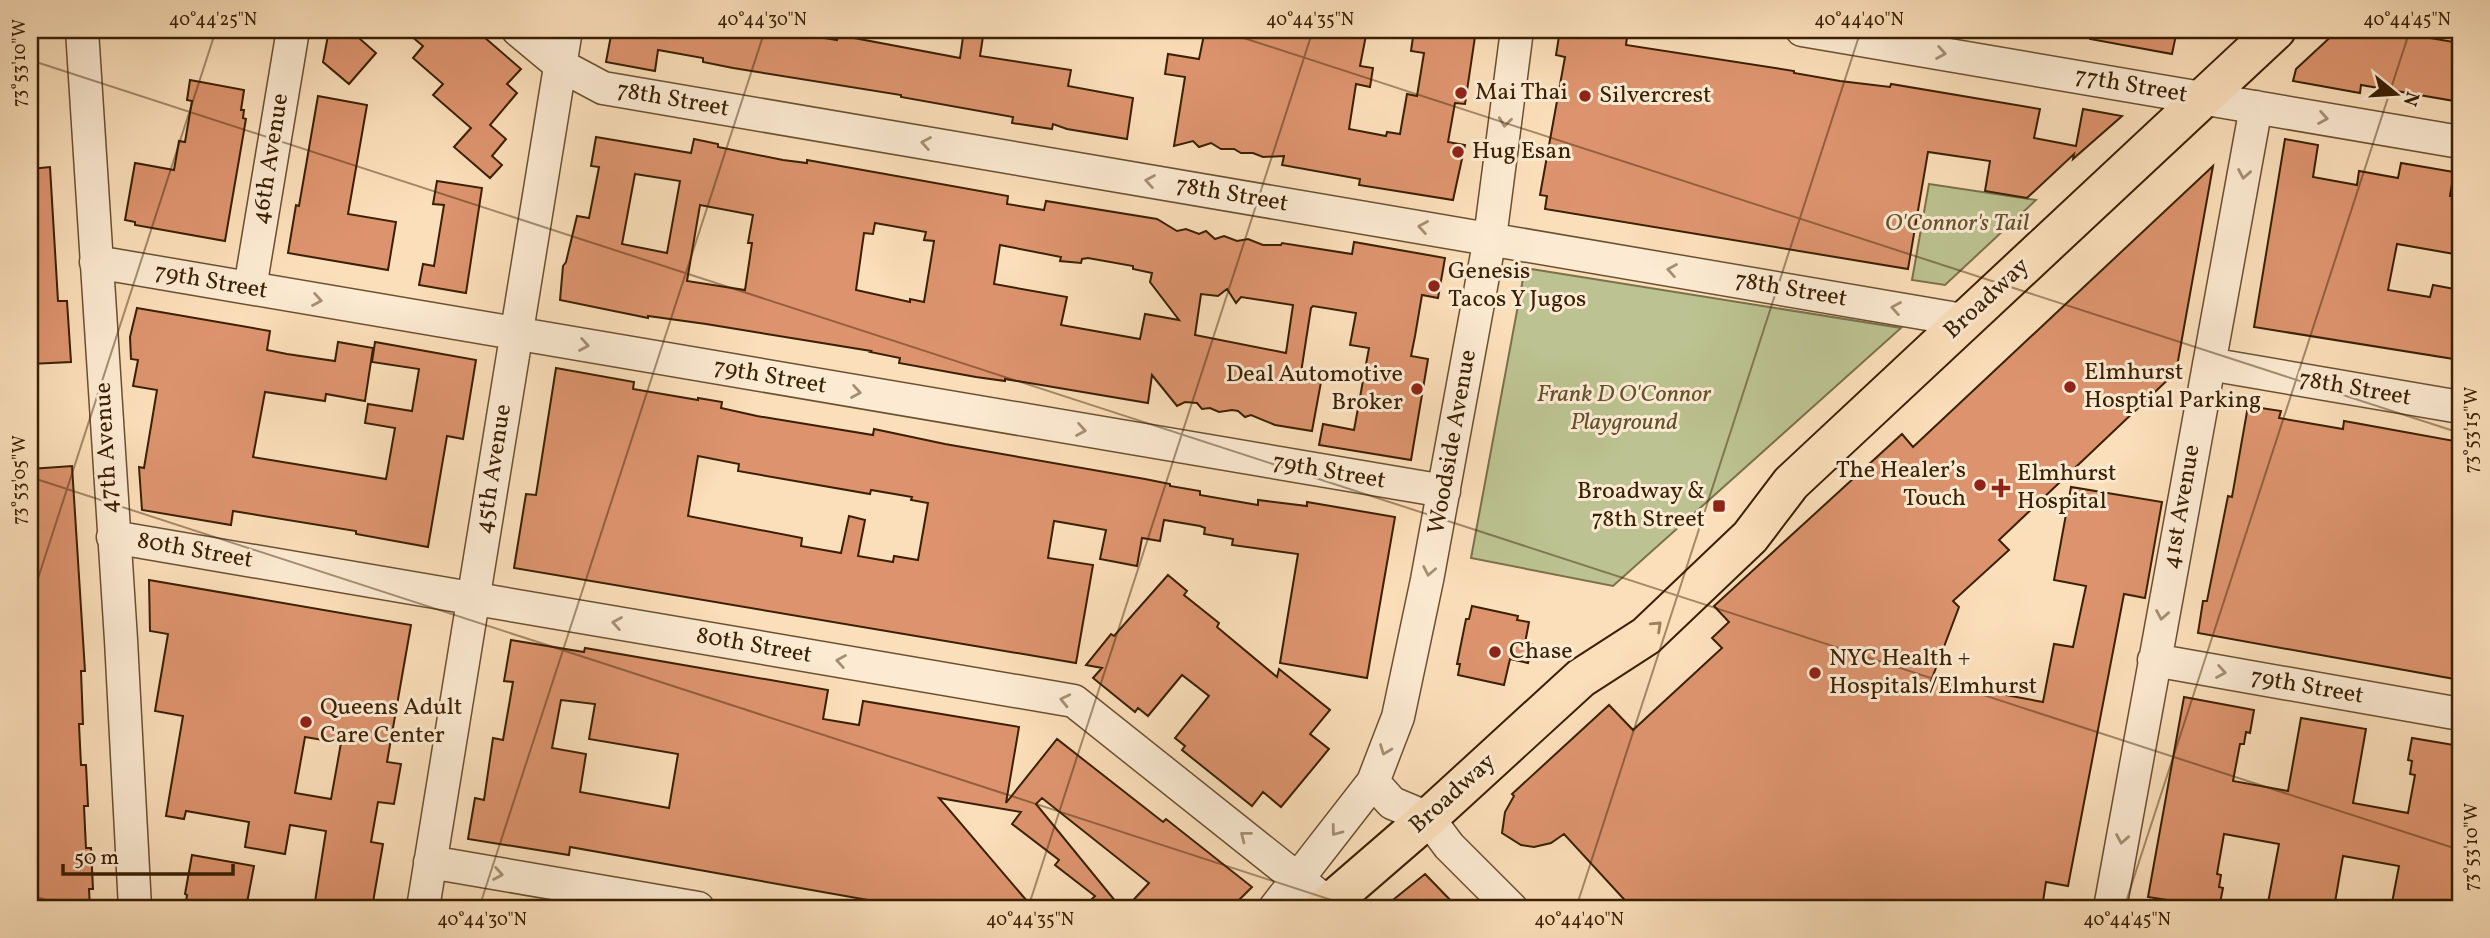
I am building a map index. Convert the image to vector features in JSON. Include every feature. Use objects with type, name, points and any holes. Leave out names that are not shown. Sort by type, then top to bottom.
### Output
[{"type":"main road","name":"Broadway","points":[[1327,906],[1581,678],[1646,636],[1710,577],[1751,537],[1791,483],[2276,30]]},
{"type":"street","name":"47th Avenue","points":[[82,30],[135,908]]},
{"type":"street","name":"46th Avenue","points":[[250,288],[293,30]]},
{"type":"street","name":"78th Street","points":[[518,30],[560,65],[603,88],[1963,320]]},
{"type":"street","name":"45th Avenue","points":[[422,908],[566,30]]},
{"type":"street","name":"Woodside Avenue","points":[[1275,908],[1373,782],[1398,717],[1427,580],[1490,239],[1517,30]]},
{"type":"street","name":"77th Street","points":[[1802,30],[2460,142]]},
{"type":"street","name":"41st Avenue","points":[[2110,908],[2256,107]]},
{"type":"street","name":"79th Street","points":[[96,262],[1444,491]]},
{"type":"street","name":"78th Street","points":[[2209,364],[2460,407]]},
{"type":"street","name":"80th Street","points":[[113,537],[1074,701],[1299,879],[1327,906]]},
{"type":"street","name":"79th Street","points":[[2154,660],[2460,714]]},
{"type":"street","points":[[1373,782],[1392,803],[1428,818],[1449,846],[1511,908]]},
{"type":"street","points":[[430,862],[698,908]]},
{"type":"green space","name":"O'Connor's Tail","points":[[1929,184],[2036,200],[1945,285],[1912,280]]},
{"type":"green space","name":"Frank D O'Connor Playground","points":[[1525,268],[1901,328],[1613,586],[1471,558]]},
{"type":"building","points":[[329,30],[368,30],[360,39],[376,53],[349,84],[323,62]]},
{"type":"building","points":[[404,30],[476,30],[521,69],[507,84],[517,93],[490,125],[506,139],[492,156],[502,165],[490,178],[454,147],[471,128],[433,95],[443,84],[413,58],[423,46]]},
{"type":"building","points":[[612,30],[776,30],[837,40],[838,35],[960,58],[964,30],[984,30],[980,56],[1071,70],[1068,86],[1133,98],[1127,139],[1067,129],[1053,124],[1052,129],[1012,123],[1013,117],[901,95],[733,68],[703,62],[703,58],[658,50],[655,71],[606,62]]},
{"type":"building","points":[[1205,30],[1367,30],[1360,66],[1373,68],[1370,87],[1356,84],[1349,129],[1386,136],[1387,132],[1400,134],[1407,94],[1417,96],[1424,53],[1411,51],[1414,30],[1476,30],[1465,104],[1455,103],[1448,142],[1465,145],[1453,200],[1359,185],[1360,179],[1282,165],[1284,156],[1263,157],[1234,149],[1221,149],[1211,143],[1199,147],[1193,141],[1174,146],[1185,77],[1165,74],[1168,54],[1199,59]]},
{"type":"building","points":[[1560,30],[1628,30],[1626,45],[1794,71],[1840,81],[1890,87],[1891,84],[2040,109],[2034,138],[2076,146],[2083,109],[2122,116],[2073,159],[2074,154],[2027,198],[1985,191],[1990,161],[1928,152],[1908,269],[1545,209],[1547,196],[1540,195],[1565,57],[1556,55]]},
{"type":"building","points":[[2090,30],[2177,30],[2172,54],[2090,39]]},
{"type":"building","points":[[2338,30],[2382,30],[2460,43],[2460,102],[2361,85],[2360,93],[2293,81],[2296,69]]},
{"type":"building","points":[[190,80],[244,90],[241,110],[244,110],[243,118],[246,119],[225,241],[135,225],[135,222],[125,220],[135,163],[174,170],[179,141],[185,142],[192,101],[187,100]]},
{"type":"building","points":[[318,96],[367,105],[348,214],[396,222],[388,270],[288,253]]},
{"type":"building","points":[[596,137],[691,153],[694,139],[718,144],[718,147],[783,160],[807,163],[807,160],[1008,196],[1007,204],[1044,210],[1046,201],[1157,219],[1177,231],[1186,229],[1199,234],[1206,231],[1215,239],[1224,236],[1237,241],[1248,239],[1263,245],[1282,243],[1352,254],[1354,242],[1445,258],[1438,298],[1422,295],[1411,356],[1428,359],[1411,460],[1319,445],[1323,424],[1354,430],[1369,348],[1350,345],[1356,313],[1313,306],[1311,308],[1300,379],[1321,382],[1312,431],[1275,425],[1251,415],[1245,417],[1238,411],[1202,409],[1197,403],[1185,402],[1177,406],[1152,375],[1148,403],[1005,379],[976,377],[899,363],[900,358],[871,351],[706,324],[648,318],[560,300],[563,266],[577,216],[589,218],[599,167],[591,166]],"holes":[[[635,174],[680,181],[667,253],[622,244]],[[700,205],[753,215],[745,290],[687,281]],[[875,223],[926,232],[924,240],[934,241],[924,302],[910,299],[910,302],[856,290],[864,233],[873,234]],[[1000,245],[1061,257],[1060,261],[1081,263],[1082,259],[1088,258],[1133,266],[1133,269],[1152,273],[1150,282],[1179,320],[1145,314],[1140,339],[1061,325],[1067,297],[994,284]],[[1227,289],[1236,303],[1241,297],[1293,305],[1286,353],[1195,335],[1201,294],[1218,296]]]},
{"type":"building","points":[[2285,139],[2318,145],[2313,177],[2357,185],[2359,171],[2398,178],[2401,163],[2454,172],[2450,196],[2460,198],[2460,255],[2397,244],[2388,290],[2430,297],[2433,285],[2460,290],[2460,360],[2254,327]]},
{"type":"building","name":"Elmhurst Hospital","points":[[2213,166],[2176,372],[1999,540],[2009,550],[1953,601],[1959,607],[1931,681],[2043,702],[2054,644],[2073,647],[2086,586],[2054,580],[2071,487],[2162,502],[2145,598],[2124,594],[2068,886],[2046,882],[2042,908],[1773,908],[1756,905],[1752,908],[1632,908],[1564,834],[1551,843],[1534,847],[1521,845],[1502,833],[1505,812],[1514,796],[1512,794],[1609,705],[1633,730],[1722,648],[1712,638],[1729,622],[1714,606],[1902,434],[1913,447]]},
{"type":"building","points":[[50,167],[58,301],[67,301],[71,362],[30,364],[30,169]]},
{"type":"building","points":[[437,181],[482,188],[466,293],[419,285],[423,264],[434,266],[444,205],[433,204]]},
{"type":"building","points":[[137,308],[270,331],[267,350],[287,354],[335,361],[338,342],[373,348],[365,401],[326,394],[325,401],[265,392],[253,457],[386,479],[395,428],[365,423],[368,404],[412,411],[419,369],[372,362],[375,342],[476,360],[463,439],[447,436],[428,547],[356,534],[356,531],[233,511],[231,525],[142,510],[139,467],[144,468],[157,390],[133,386],[138,360],[131,359],[130,337]]},
{"type":"building","points":[[556,368],[634,382],[633,389],[722,402],[721,408],[757,416],[873,435],[874,429],[1170,484],[1200,491],[1200,495],[1258,505],[1258,500],[1307,506],[1307,502],[1395,517],[1367,678],[1280,663],[1298,554],[1232,545],[1233,539],[1204,534],[1205,528],[1200,526],[1164,520],[1160,541],[1142,538],[1137,566],[1100,559],[1106,530],[1054,521],[1048,558],[1093,565],[1076,663],[514,568],[526,494],[536,495]],"holes":[[[698,456],[739,464],[738,471],[870,494],[871,490],[912,497],[911,500],[928,503],[918,560],[894,556],[893,562],[858,556],[865,520],[849,516],[841,553],[801,546],[802,538],[688,516]]]},
{"type":"building","points":[[2248,406],[2281,411],[2279,418],[2343,429],[2344,421],[2460,442],[2460,680],[2198,633],[2228,496],[2232,497]]},
{"type":"building","points":[[72,466],[85,671],[81,671],[83,724],[79,724],[80,745],[81,765],[86,765],[86,848],[91,848],[93,889],[89,889],[90,908],[33,908],[30,852],[30,469]]},
{"type":"building","points":[[1168,575],[1187,591],[1184,595],[1219,623],[1217,627],[1277,677],[1279,669],[1330,710],[1310,734],[1329,749],[1281,807],[1263,792],[1252,806],[1182,750],[1185,746],[1175,738],[1209,696],[1182,675],[1148,716],[1138,708],[1135,712],[1093,678],[1102,668],[1086,665],[1111,634],[1114,636]]},
{"type":"building","name":"Queens Adult Care Center","points":[[149,580],[411,625],[387,762],[401,764],[394,804],[378,802],[371,842],[383,844],[372,908],[314,908],[326,831],[290,825],[285,854],[245,847],[249,822],[186,811],[184,819],[166,816],[183,716],[155,711],[168,634],[150,631]],"holes":[[[305,737],[341,743],[331,799],[295,793]]]},
{"type":"building","name":"Chase","points":[[1472,606],[1518,616],[1517,620],[1529,622],[1525,643],[1532,644],[1528,663],[1510,659],[1504,685],[1458,675],[1460,664],[1457,664],[1466,619],[1469,619]]},
{"type":"building","points":[[511,640],[584,652],[585,648],[828,690],[823,719],[859,725],[863,701],[1019,727],[1006,803],[1057,739],[1163,822],[1166,819],[1252,887],[1231,908],[1126,908],[1149,883],[1042,798],[1036,804],[1121,908],[1083,908],[1095,896],[1055,865],[1059,860],[1012,824],[1021,812],[939,798],[1033,908],[913,908],[570,847],[569,855],[468,839],[475,798],[484,800],[493,738],[503,740],[513,682],[504,681]],"holes":[[[561,700],[595,704],[589,739],[678,754],[669,808],[580,792],[586,754],[552,748]]]},
{"type":"building","points":[[2184,697],[2254,710],[2250,733],[2246,732],[2244,744],[2240,744],[2233,781],[2288,791],[2301,718],[2366,729],[2353,803],[2408,813],[2415,775],[2410,774],[2412,761],[2408,760],[2412,738],[2460,746],[2460,869],[2455,893],[2460,894],[2460,908],[2391,908],[2399,866],[2343,856],[2334,908],[2267,908],[2279,844],[2224,834],[2217,874],[2221,875],[2219,887],[2223,888],[2219,908],[2148,897]]},
{"type":"building","points":[[192,855],[254,866],[246,908],[185,908]]},
{"type":"building","points":[[1425,874],[1458,908],[1383,908]]},
{"type":"place","name":"Mai Thai","points":[[1461,93]]},
{"type":"place","name":"Silvercrest","points":[[1585,96]]},
{"type":"place","name":"Hug Esan","points":[[1458,152]]},
{"type":"place","name":"Genesis Tacos Y Jugos","points":[[1434,286]]},
{"type":"place","name":"Elmhurst Hosptial Parking","points":[[2070,387]]},
{"type":"place","name":"Deal Automotive Broker","points":[[1417,389]]},
{"type":"place","name":"The Healer’s Touch","points":[[1980,485]]},
{"type":"place","name":"Elmhurst Hospital","points":[[2001,488]]},
{"type":"place","name":"Broadway & 78th Street","points":[[1719,506]]},
{"type":"place","name":"Chase","points":[[1495,652]]},
{"type":"place","name":"NYC Health + Hospitals/Elmhurst","points":[[1815,673]]},
{"type":"place","name":"Queens Adult Care Center","points":[[306,722]]}]
